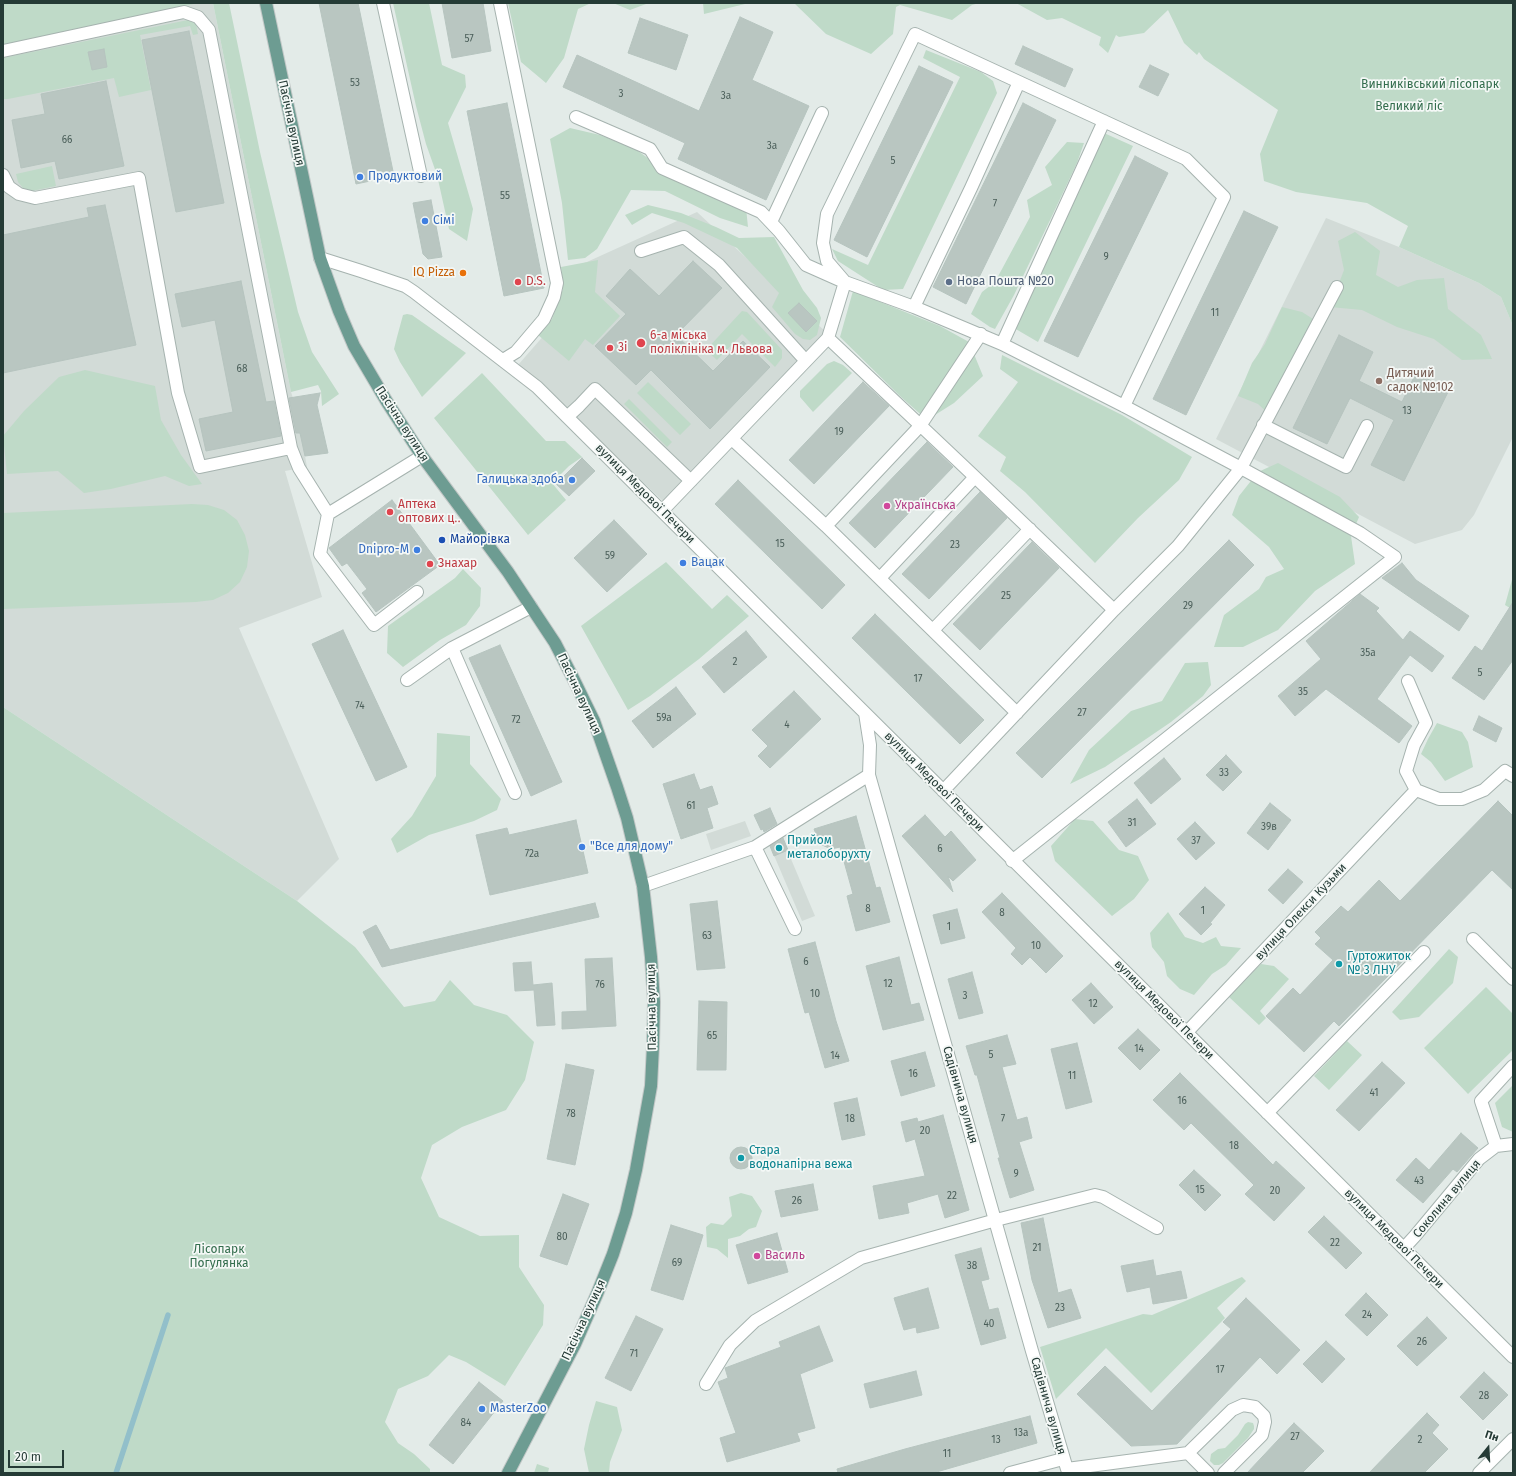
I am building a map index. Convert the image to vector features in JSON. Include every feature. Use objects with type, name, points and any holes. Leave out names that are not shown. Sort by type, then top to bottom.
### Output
[{"type":"main road","name":"Пасічна вулиця","points":[[266,3],[320,258],[339,311],[354,346],[386,402],[422,456],[508,572],[555,643],[574,678],[594,721],[627,818],[643,886],[651,956],[654,1002],[653,1046],[651,1086],[636,1170],[626,1213],[613,1254],[597,1294],[575,1344],[508,1473]]},
{"type":"street","points":[[383,3],[421,176]]},
{"type":"street","points":[[500,3],[557,283],[554,297],[544,319],[516,352],[503,360]]},
{"type":"street","points":[[3,51],[184,12],[198,17],[209,30],[291,448],[299,468],[328,514],[320,554],[374,625],[417,592]]},
{"type":"street","points":[[845,282],[827,261],[823,243],[827,214],[915,34],[1186,159],[1224,197],[1124,406]]},
{"type":"street","points":[[914,307],[971,188],[1019,82]]},
{"type":"street","points":[[771,222],[822,113]]},
{"type":"street","points":[[576,116],[650,149],[662,168],[761,212],[806,265],[845,282],[914,307],[981,334],[1002,344],[1241,468],[1360,533],[1395,557],[1012,861]]},
{"type":"street","points":[[1002,344],[1104,121]]},
{"type":"street","points":[[3,175],[9,187],[19,194],[35,198],[139,178],[178,393],[200,467],[291,448]]},
{"type":"street","points":[[641,251],[684,237],[719,265],[806,361]]},
{"type":"street","name":"вулиця Медової Печери","points":[[320,258],[405,286],[537,387],[944,791],[1012,861],[1187,1032],[1513,1357]]},
{"type":"street","points":[[662,511],[828,338],[845,282]]},
{"type":"street","points":[[944,791],[1114,610],[1178,546],[1241,468],[1337,287]]},
{"type":"street","points":[[826,526],[920,426],[981,334]]},
{"type":"street","points":[[828,338],[1114,610]]},
{"type":"street","points":[[567,417],[595,389],[691,481]]},
{"type":"street","points":[[1263,426],[1346,467],[1367,426]]},
{"type":"street","points":[[732,439],[826,526],[1017,713]]},
{"type":"street","points":[[328,514],[422,456]]},
{"type":"street","points":[[880,578],[975,477]]},
{"type":"street","points":[[933,630],[1030,529]]},
{"type":"street","points":[[408,680],[452,648],[531,607]]},
{"type":"street","points":[[452,648],[515,793]]},
{"type":"street","points":[[1408,681],[1426,723],[1414,745],[1406,772],[1416,790],[1439,799],[1462,799],[1484,790],[1506,771],[1513,776]]},
{"type":"street","name":"Садівнича вулиця","points":[[865,713],[870,745],[870,775],[1067,1467]]},
{"type":"street","points":[[643,886],[755,847],[870,775]]},
{"type":"street","name":"вулиця Олекси Кузьми","points":[[1187,1032],[1416,790]]},
{"type":"street","points":[[755,847],[795,929]]},
{"type":"street","points":[[1473,939],[1513,979]]},
{"type":"street","points":[[1267,1113],[1424,952]]},
{"type":"street","points":[[1513,1066],[1481,1101],[1496,1146],[1513,1144]]},
{"type":"street","name":"Соколина вулиця","points":[[1404,1248],[1416,1236],[1479,1159],[1496,1146]]},
{"type":"street","points":[[706,1384],[730,1345],[755,1321],[861,1258],[996,1220],[1095,1195],[1103,1197],[1158,1228]]},
{"type":"street","points":[[1010,1473],[1188,1452],[1232,1410],[1243,1405],[1255,1407],[1264,1416],[1265,1422],[1262,1435],[1224,1473]]},
{"type":"street","points":[[1479,1473],[1513,1439]]},
{"type":"street","points":[[1188,1452],[1208,1473]]},
{"type":"shaded area","points":[[3,3],[213,3],[291,392],[293,398],[316,402],[328,453],[305,456],[307,467],[285,471],[322,597],[239,628],[339,859],[297,901],[3,707]]},
{"type":"shaded area","points":[[697,212],[826,332],[663,501],[518,365],[560,317],[567,271]]},
{"type":"shaded area","name":"Дитячий садок №102","points":[[1326,218],[1399,247],[1479,283],[1501,297],[1513,326],[1513,437],[1474,515],[1462,530],[1415,544],[1216,439]]},
{"type":"shaded area","points":[[745,821],[751,836],[711,850],[706,834]]},
{"type":"shaded area","points":[[783,840],[815,916],[802,921],[770,846]]},
{"type":"green space","points":[[3,3],[198,3],[3,46]]},
{"type":"green space","points":[[213,3],[229,3],[260,152],[298,312],[312,352],[339,394],[322,406],[321,391],[318,385],[291,392]]},
{"type":"green space","points":[[393,3],[429,3],[442,65],[465,75],[466,87],[448,123],[473,209],[467,241],[449,229],[437,175],[426,144],[416,106]]},
{"type":"green space","points":[[508,3],[591,3],[578,9],[564,58],[546,83],[521,62]]},
{"type":"green space","points":[[613,3],[646,3],[646,4],[630,10]]},
{"type":"green space","points":[[703,3],[768,3],[745,4],[704,14]]},
{"type":"green space","points":[[794,3],[979,3],[972,5],[952,20],[900,5],[896,7],[893,34],[871,54],[826,34]]},
{"type":"green space","name":"Великий ліс","points":[[1016,3],[1513,3],[1513,326],[1501,297],[1479,283],[1399,247],[1408,226],[1367,203],[1296,192],[1264,181],[1260,154],[1278,110],[1204,59],[1199,52],[1197,55],[1184,43],[1168,10],[1144,33],[1119,37],[1116,35],[1108,53],[1099,45],[1101,37],[1062,18],[1047,20]]},
{"type":"green space","points":[[188,20],[196,23],[198,34],[193,35],[190,26],[140,35],[151,90],[119,97],[114,78],[3,99],[3,58]]},
{"type":"green space","points":[[926,50],[981,72],[993,81],[997,93],[903,289],[883,290],[838,261],[832,249],[868,265],[960,77],[923,58]]},
{"type":"green space","points":[[570,128],[600,135],[635,149],[662,168],[746,208],[748,227],[720,218],[665,191],[631,190],[597,249],[585,258],[568,260],[562,203],[550,139]]},
{"type":"green space","points":[[1104,133],[1133,146],[1038,342],[1014,328]]},
{"type":"green space","points":[[1067,142],[1084,143],[1077,163],[1014,295],[995,329],[990,327],[971,314],[982,292],[995,282],[1030,217],[1027,200],[1052,185],[1045,167]]},
{"type":"green space","points":[[52,166],[56,186],[32,191],[23,188],[18,182],[16,174]]},
{"type":"green space","points":[[648,205],[681,213],[739,238],[774,237],[803,290],[817,308],[821,318],[817,335],[810,340],[803,339],[795,334],[772,307],[779,293],[737,248],[684,223],[652,213],[632,225],[625,215]]},
{"type":"green space","points":[[1355,232],[1380,251],[1376,275],[1398,287],[1417,280],[1444,278],[1448,309],[1481,335],[1492,359],[1462,360],[1434,339],[1397,327],[1362,310],[1330,307],[1344,270],[1338,241]]},
{"type":"green space","points":[[598,260],[595,292],[620,316],[593,345],[585,339],[569,361],[538,335],[552,319],[563,289],[561,267]]},
{"type":"green space","points":[[853,291],[940,326],[969,342],[983,376],[954,403],[927,420],[901,397],[840,337]]},
{"type":"green space","points":[[1282,307],[1302,312],[1321,324],[1306,360],[1288,393],[1271,416],[1258,404],[1238,396],[1252,363],[1265,344]]},
{"type":"green space","points":[[742,311],[747,312],[782,350],[782,358],[775,367],[742,334],[717,360],[706,350]]},
{"type":"green space","points":[[403,315],[412,315],[466,353],[422,397],[400,362],[394,349]]},
{"type":"green space","points":[[1002,355],[1122,415],[1192,457],[1179,480],[1138,518],[1095,563],[1025,492],[1000,471],[1006,457],[978,436],[1018,382],[1000,369]]},
{"type":"green space","points":[[834,361],[843,365],[852,373],[813,412],[800,397],[800,391],[827,364]]},
{"type":"green space","points":[[85,370],[155,386],[161,420],[181,455],[202,484],[189,486],[165,476],[111,489],[84,493],[58,471],[7,474],[3,436],[24,411],[59,377]]},
{"type":"green space","points":[[482,373],[546,441],[565,441],[582,457],[569,466],[552,483],[566,500],[528,535],[434,418]]},
{"type":"green space","points":[[648,382],[691,424],[680,435],[637,393]]},
{"type":"green space","points":[[629,399],[672,442],[667,447],[624,404]]},
{"type":"green space","points":[[1278,463],[1340,497],[1359,517],[1351,536],[1355,564],[1315,591],[1278,630],[1243,647],[1214,647],[1224,615],[1259,589],[1266,577],[1284,569],[1269,547],[1232,515],[1239,496],[1258,472]]},
{"type":"green space","points":[[192,504],[208,505],[224,510],[237,520],[245,535],[249,551],[247,567],[240,582],[228,593],[213,600],[196,602],[3,609],[3,513]]},
{"type":"green space","points":[[666,562],[712,609],[727,595],[749,616],[699,659],[650,696],[628,710],[581,626]]},
{"type":"green space","points":[[463,569],[481,588],[480,606],[466,625],[440,640],[403,667],[387,653],[388,626],[455,578]]},
{"type":"green space","points":[[1513,576],[1513,610],[1505,605]]},
{"type":"green space","points":[[1208,662],[1211,685],[1203,696],[1171,722],[1105,767],[1070,784],[1089,750],[1131,711],[1162,701],[1185,663]]},
{"type":"green space","name":"Лісопарк Погулянка","points":[[3,707],[297,901],[355,947],[404,1007],[435,1001],[450,980],[474,1005],[507,1015],[534,1042],[525,1080],[506,1110],[462,1127],[432,1145],[421,1178],[439,1217],[480,1236],[519,1235],[519,1267],[544,1305],[543,1325],[505,1386],[466,1362],[449,1355],[428,1376],[398,1389],[385,1422],[398,1443],[414,1454],[430,1469],[430,1473],[3,1473]]},
{"type":"green space","points":[[1437,723],[1462,732],[1468,742],[1473,767],[1445,781],[1431,762],[1421,754]]},
{"type":"green space","points":[[437,733],[470,736],[470,764],[501,799],[497,810],[474,821],[429,835],[397,853],[391,839],[412,816],[436,776]]},
{"type":"green space","points":[[1075,819],[1093,821],[1119,850],[1138,856],[1149,880],[1134,899],[1112,916],[1055,861],[1051,846]]},
{"type":"green space","points":[[1168,912],[1185,937],[1203,943],[1216,937],[1221,946],[1241,948],[1226,965],[1212,974],[1194,995],[1180,989],[1167,976],[1164,962],[1152,947],[1150,933]]},
{"type":"green space","points":[[1449,949],[1458,957],[1453,983],[1419,1017],[1400,1020],[1392,1012]]},
{"type":"green space","points":[[1261,964],[1274,966],[1289,979],[1260,1011],[1266,1018],[1259,1025],[1229,997]]},
{"type":"green space","points":[[1486,987],[1513,1014],[1513,1050],[1468,1094],[1424,1048]]},
{"type":"green space","points":[[1347,1041],[1362,1055],[1329,1090],[1314,1076]]},
{"type":"green space","points":[[1513,1085],[1513,1132],[1502,1127],[1495,1103]]},
{"type":"green space","points":[[741,1193],[752,1196],[762,1211],[756,1227],[749,1229],[740,1236],[728,1239],[728,1258],[717,1249],[707,1247],[706,1227],[711,1223],[723,1225],[732,1216],[729,1197]]},
{"type":"green space","points":[[1242,1277],[1246,1281],[1217,1308],[1225,1318],[1151,1393],[1106,1348],[1056,1399],[1040,1347],[1143,1314],[1152,1315]]},
{"type":"green space","points":[[596,1401],[617,1407],[622,1430],[610,1462],[609,1473],[589,1473],[584,1449]]},
{"type":"green space","points":[[1248,1422],[1253,1423],[1254,1429],[1248,1438],[1223,1463],[1214,1465],[1210,1461],[1211,1454],[1218,1449],[1225,1448]]},
{"type":"green space","points":[[537,1464],[549,1468],[548,1473],[534,1473]]},
{"type":"building","points":[[319,3],[358,3],[394,176],[356,184]]},
{"type":"building","points":[[442,3],[483,3],[491,51],[452,58]]},
{"type":"building","points":[[740,17],[773,32],[752,80],[809,106],[766,200],[678,159],[685,143],[563,87],[577,55],[699,111]]},
{"type":"building","points":[[640,18],[688,35],[676,70],[628,53]]},
{"type":"building","points":[[189,31],[224,203],[176,212],[142,40]]},
{"type":"building","points":[[1023,46],[1073,69],[1065,87],[1015,64]]},
{"type":"building","points":[[104,49],[107,67],[92,70],[88,52]]},
{"type":"building","points":[[1150,65],[1169,74],[1158,96],[1139,87]]},
{"type":"building","points":[[919,66],[953,82],[867,257],[834,240]]},
{"type":"building","points":[[106,81],[124,166],[59,179],[55,161],[21,168],[12,120],[45,114],[41,94]]},
{"type":"building","points":[[507,103],[544,288],[504,296],[467,111]]},
{"type":"building","points":[[1023,103],[1056,120],[966,304],[933,287]]},
{"type":"building","points":[[1135,156],[1168,173],[1078,357],[1044,341]]},
{"type":"building","name":"Сімі","points":[[431,200],[442,257],[428,259],[423,254],[413,203]]},
{"type":"building","points":[[105,205],[136,345],[3,373],[3,235],[89,217],[87,208]]},
{"type":"building","points":[[1244,211],[1278,227],[1186,415],[1153,399]]},
{"type":"building","name":"6-а міська поліклініка м. Львова","points":[[693,261],[722,288],[676,335],[713,371],[743,341],[770,367],[710,429],[651,370],[636,385],[595,346],[626,314],[606,296],[630,269],[659,296]]},
{"type":"building","points":[[241,281],[266,402],[274,401],[281,436],[206,451],[199,419],[233,412],[215,320],[182,327],[175,294]]},
{"type":"building","points":[[799,303],[817,321],[806,332],[788,313]]},
{"type":"building","points":[[1339,335],[1373,352],[1359,381],[1402,402],[1416,373],[1449,390],[1404,481],[1371,465],[1394,420],[1350,398],[1327,444],[1293,428]]},
{"type":"building","points":[[863,382],[889,406],[814,484],[789,460]]},
{"type":"building","points":[[320,393],[317,405],[328,453],[305,456],[300,433],[296,433],[289,398]]},
{"type":"building","points":[[927,442],[953,467],[875,548],[849,523]]},
{"type":"building","name":"Галицька здоба","points":[[582,458],[595,471],[569,496],[556,484]]},
{"type":"building","points":[[738,480],[845,585],[822,609],[715,504]]},
{"type":"building","points":[[980,492],[1007,518],[929,599],[902,574]]},
{"type":"building","points":[[392,500],[440,565],[376,612],[362,593],[367,589],[347,563],[342,566],[329,548]]},
{"type":"building","points":[[614,520],[647,554],[607,592],[574,558]]},
{"type":"building","points":[[1229,540],[1254,565],[1042,778],[1016,753]]},
{"type":"building","points":[[1032,542],[1059,568],[980,650],[953,624]]},
{"type":"building","points":[[1402,563],[1416,580],[1469,616],[1459,631],[1382,578]]},
{"type":"building","points":[[1360,594],[1379,608],[1376,611],[1403,640],[1410,631],[1444,656],[1432,672],[1410,655],[1377,699],[1412,726],[1399,743],[1326,689],[1295,716],[1278,696],[1321,659],[1306,641]]},
{"type":"building","points":[[1513,602],[1513,660],[1484,700],[1452,678],[1475,646],[1482,651]]},
{"type":"building","points":[[875,614],[984,720],[960,744],[852,638]]},
{"type":"building","points":[[343,630],[407,767],[376,781],[312,644]]},
{"type":"building","points":[[746,631],[767,657],[724,693],[702,667]]},
{"type":"building","points":[[500,645],[562,782],[531,796],[469,658]]},
{"type":"building","points":[[676,687],[696,714],[653,748],[632,721]]},
{"type":"building","points":[[794,691],[821,719],[770,768],[758,756],[768,746],[752,730]]},
{"type":"building","points":[[1479,716],[1502,728],[1496,742],[1473,730]]},
{"type":"building","points":[[1226,755],[1242,772],[1223,791],[1206,775]]},
{"type":"building","points":[[1164,758],[1181,779],[1151,804],[1134,783]]},
{"type":"building","points":[[694,774],[700,790],[712,786],[718,804],[707,808],[713,828],[681,839],[663,784]]},
{"type":"building","points":[[1137,799],[1156,824],[1126,847],[1108,822]]},
{"type":"building","points":[[1498,801],[1513,816],[1513,890],[1492,870],[1339,1026],[1334,1021],[1304,1052],[1266,1016],[1293,988],[1300,995],[1333,960],[1315,944],[1321,938],[1315,932],[1341,906],[1348,912],[1379,880],[1400,901]]},
{"type":"building","points":[[1270,803],[1291,820],[1268,850],[1247,833]]},
{"type":"building","points":[[770,808],[777,824],[764,832],[763,829],[761,830],[754,815]]},
{"type":"building","points":[[925,815],[945,837],[951,831],[976,860],[953,881],[948,876],[953,892],[902,836]]},
{"type":"building","points":[[856,816],[876,888],[880,887],[890,922],[856,931],[847,896],[853,894],[840,847],[831,849],[820,844],[814,829]]},
{"type":"building","points":[[576,820],[588,873],[490,895],[476,835],[507,828],[509,835]]},
{"type":"building","points":[[1195,822],[1215,843],[1196,860],[1177,839]]},
{"type":"building","name":"Прийом металоборухту","points":[[783,838],[788,850],[774,856],[770,846]]},
{"type":"building","points":[[1288,869],[1303,882],[1283,904],[1268,890]]},
{"type":"building","points":[[1205,887],[1225,905],[1210,923],[1212,924],[1201,935],[1179,914]]},
{"type":"building","points":[[1002,893],[1063,956],[1046,973],[1030,957],[1022,965],[1011,954],[1016,948],[982,912]]},
{"type":"building","points":[[717,901],[725,968],[697,970],[690,904]]},
{"type":"building","points":[[595,903],[599,917],[382,967],[363,932],[376,925],[390,950]]},
{"type":"building","points":[[957,909],[965,938],[941,944],[933,915]]},
{"type":"building","points":[[815,942],[836,1021],[849,1061],[825,1068],[809,1012],[805,1013],[788,949]]},
{"type":"building","points":[[899,957],[911,1005],[919,1003],[924,1020],[883,1030],[866,966]]},
{"type":"building","points":[[612,958],[616,1026],[562,1029],[562,1012],[587,1011],[585,959]]},
{"type":"building","points":[[531,962],[533,985],[552,983],[555,1025],[537,1026],[534,990],[515,991],[513,963]]},
{"type":"building","points":[[972,972],[983,1013],[959,1019],[948,979]]},
{"type":"building","points":[[1091,983],[1113,1007],[1094,1024],[1072,1000]]},
{"type":"building","points":[[699,1001],[727,1002],[726,1070],[697,1070]]},
{"type":"building","points":[[1138,1029],[1160,1050],[1140,1070],[1118,1048]]},
{"type":"building","points":[[1007,1035],[1016,1064],[1002,1067],[1017,1120],[1027,1117],[1032,1138],[1019,1142],[1034,1190],[1010,1198],[998,1158],[1000,1158],[977,1075],[975,1075],[966,1046]]},
{"type":"building","points":[[1077,1043],[1092,1102],[1066,1109],[1051,1049]]},
{"type":"building","points":[[925,1052],[935,1086],[901,1096],[891,1061]]},
{"type":"building","points":[[1382,1062],[1405,1083],[1359,1131],[1336,1110]]},
{"type":"building","points":[[566,1064],[594,1070],[575,1165],[547,1159]]},
{"type":"building","points":[[1180,1073],[1273,1165],[1276,1161],[1305,1188],[1274,1221],[1245,1194],[1254,1185],[1191,1123],[1184,1130],[1153,1100]]},
{"type":"building","points":[[857,1098],[865,1135],[842,1140],[834,1103]]},
{"type":"building","points":[[943,1115],[969,1210],[945,1218],[938,1194],[907,1203],[909,1213],[879,1219],[873,1186],[925,1176],[915,1139],[906,1142],[901,1122],[917,1118],[918,1122]]},
{"type":"building","points":[[1461,1133],[1478,1148],[1457,1172],[1453,1169],[1423,1203],[1396,1180],[1416,1158],[1429,1170]]},
{"type":"building","name":"Стара водонапірна вежа","points":[[741,1147],[749,1150],[752,1158],[749,1166],[741,1169],[733,1166],[730,1158],[733,1150]]},
{"type":"building","points":[[1194,1170],[1221,1195],[1205,1211],[1179,1185]]},
{"type":"building","points":[[813,1184],[818,1210],[781,1217],[775,1191]]},
{"type":"building","points":[[563,1194],[589,1204],[567,1265],[540,1256]]},
{"type":"building","points":[[1324,1216],[1362,1253],[1346,1269],[1308,1232]]},
{"type":"building","points":[[1043,1218],[1058,1293],[1071,1289],[1081,1318],[1048,1328],[1032,1280],[1021,1223]]},
{"type":"building","points":[[671,1225],[703,1235],[683,1300],[651,1290]]},
{"type":"building","points":[[777,1233],[788,1272],[748,1284],[736,1245]]},
{"type":"building","points":[[981,1248],[989,1279],[981,1281],[989,1310],[998,1308],[1006,1338],[981,1345],[955,1255]]},
{"type":"building","points":[[1153,1260],[1156,1276],[1181,1271],[1187,1298],[1153,1304],[1150,1287],[1127,1292],[1121,1266]]},
{"type":"building","points":[[928,1288],[939,1328],[917,1333],[916,1327],[904,1330],[894,1298]]},
{"type":"building","points":[[1366,1293],[1388,1315],[1367,1336],[1345,1315]]},
{"type":"building","points":[[1246,1298],[1300,1350],[1277,1374],[1260,1357],[1177,1444],[1131,1446],[1077,1394],[1105,1366],[1152,1411],[1231,1329],[1223,1322]]},
{"type":"building","points":[[636,1316],[663,1329],[631,1391],[605,1378]]},
{"type":"building","points":[[1427,1317],[1447,1338],[1417,1366],[1397,1346]]},
{"type":"building","points":[[819,1326],[833,1361],[800,1374],[815,1428],[797,1433],[800,1441],[727,1462],[720,1438],[736,1433],[718,1382],[728,1378],[725,1368],[781,1347],[779,1342]]},
{"type":"building","points":[[1326,1341],[1345,1359],[1322,1383],[1303,1364]]},
{"type":"building","points":[[916,1371],[922,1395],[870,1408],[864,1384]]},
{"type":"building","points":[[1484,1372],[1508,1395],[1483,1420],[1460,1397]]},
{"type":"building","points":[[479,1382],[503,1401],[453,1464],[429,1445]]},
{"type":"building","points":[[1427,1413],[1439,1425],[1432,1433],[1448,1449],[1424,1473],[1369,1473]]},
{"type":"building","points":[[1030,1416],[1037,1443],[933,1473],[838,1473],[837,1469],[905,1449]]},
{"type":"building","points":[[1294,1423],[1324,1451],[1302,1473],[1247,1473]]},
{"type":"waterway","points":[[116,1473],[168,1315]]},
{"type":"place","name":"Продуктовий","points":[[360,177]]},
{"type":"place","name":"Сімі","points":[[425,221]]},
{"type":"place","name":"IQ Pizza","points":[[463,273]]},
{"type":"place","name":"D.S.","points":[[518,282]]},
{"type":"place","name":"Нова Пошта №20","points":[[949,282]]},
{"type":"place","name":"6-а міська поліклініка м. Львова","points":[[641,343]]},
{"type":"place","name":"3і","points":[[610,348]]},
{"type":"place","name":"Дитячий садок №102","points":[[1379,381]]},
{"type":"place","name":"Галицька здоба","points":[[572,480]]},
{"type":"place","name":"Українська","points":[[887,506]]},
{"type":"place","name":"Аптека оптових ц‥","points":[[390,512]]},
{"type":"place","name":"Майорівка","points":[[442,540]]},
{"type":"place","name":"Dnipro-M","points":[[417,550]]},
{"type":"place","name":"Вацак","points":[[683,563]]},
{"type":"place","name":"Знахар","points":[[430,564]]},
{"type":"place","name":"\"Все для дому\"","points":[[582,847]]},
{"type":"place","name":"Прийом металоборухту","points":[[779,848]]},
{"type":"place","name":"Гуртожиток № 3 ЛНУ","points":[[1339,964]]},
{"type":"place","name":"Стара водонапірна вежа","points":[[741,1158]]},
{"type":"place","name":"Василь","points":[[757,1256]]},
{"type":"place","name":"MasterZoo","points":[[482,1409]]},
{"type":"park label","name":"Винниківський лісопарк","points":[[1430,85]]}]
